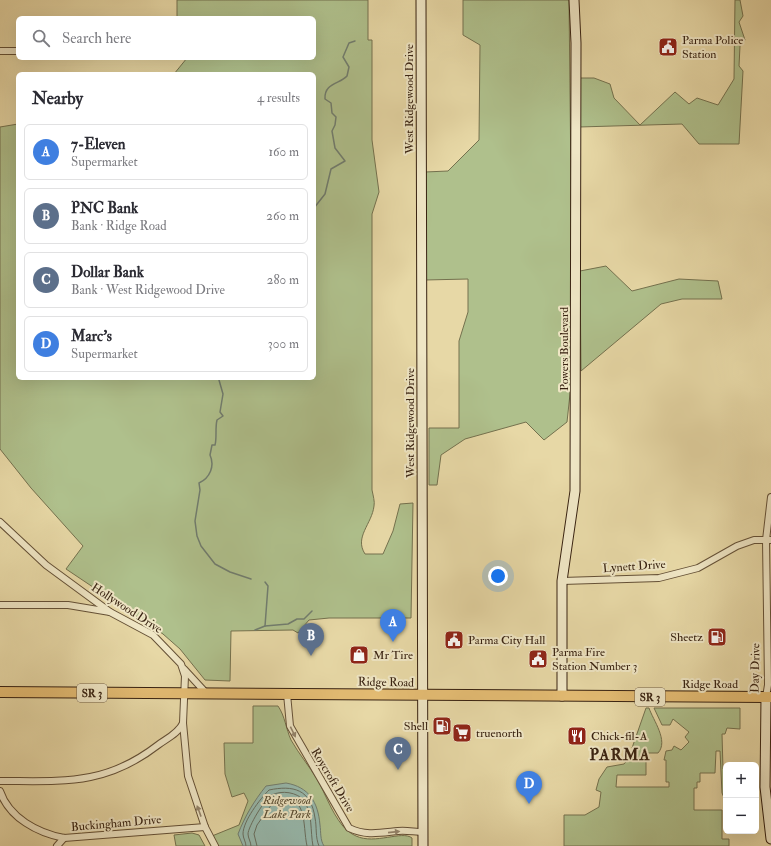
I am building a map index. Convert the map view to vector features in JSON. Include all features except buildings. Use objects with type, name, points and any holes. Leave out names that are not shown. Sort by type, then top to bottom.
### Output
[{"type":"main road","name":"West Ridgewood Drive","points":[[421,0],[423,846]]},
{"type":"main road","name":"Powers Boulevard","points":[[562,696],[562,581],[575,491],[576,58],[574,0]]},
{"type":"main road","name":"Ridge Road","points":[[0,692],[422,696],[769,697]]},
{"type":"main road","name":"Day Drive","points":[[769,697],[765,787],[771,839]]},
{"type":"street","points":[[0,50],[16,51]]},
{"type":"street","name":"Day Drive","points":[[769,697],[768,540],[771,497]]},
{"type":"street","name":"Hollywood Drive","points":[[0,522],[31,553],[83,593],[110,612],[152,635],[173,654],[184,669],[208,694]]},
{"type":"street","name":"Lynett Drive","points":[[562,581],[660,577],[698,568],[737,546],[754,540],[768,540]]},
{"type":"street","points":[[77,606],[83,593]]},
{"type":"street","points":[[0,605],[77,606],[110,612]]},
{"type":"street","points":[[184,669],[184,750],[188,776],[205,827],[216,846]]},
{"type":"street","name":"Roycroft Drive","points":[[287,694],[290,726],[348,828],[359,833],[372,835],[399,831],[423,832]]},
{"type":"street","points":[[0,781],[70,781],[112,772],[130,765],[150,752],[179,730],[183,723]]},
{"type":"street","name":"Buckingham Drive","points":[[0,791],[1,801],[19,818],[30,826],[48,835],[64,838],[205,827]]},
{"type":"street","points":[[57,846],[64,838]]},
{"type":"green space","points":[[177,0],[368,0],[368,40],[372,40],[372,140],[379,192],[372,214],[372,490],[374,504],[373,513],[362,536],[362,548],[365,554],[383,554],[393,531],[400,504],[413,503],[411,618],[329,618],[309,620],[298,633],[293,630],[231,631],[230,681],[205,680],[180,649],[163,634],[66,569],[83,546],[31,488],[0,449],[0,127],[16,124],[16,380],[316,380],[316,72],[176,72],[185,60],[316,60],[316,16],[177,16]]},
{"type":"green space","points":[[463,0],[569,0],[573,366],[567,422],[544,440],[526,422],[465,439],[441,455],[437,485],[429,485],[429,428],[459,428],[459,341],[468,312],[468,279],[425,280],[425,172],[448,171],[479,140],[480,45],[463,35]]},
{"type":"green space","points":[[735,0],[740,0],[743,16],[739,22],[745,40],[740,46],[739,66],[743,71],[739,144],[699,144],[682,124],[579,127],[578,78],[594,78],[610,84],[614,98],[640,125],[675,92],[689,104],[697,98],[718,105],[734,79]]},
{"type":"green space","points":[[606,266],[632,291],[679,279],[718,281],[722,299],[682,299],[661,304],[581,371],[580,271]]},
{"type":"green space","name":"Ridgewood Lake Park","points":[[253,706],[278,706],[291,740],[317,779],[331,808],[346,830],[354,835],[371,839],[408,836],[412,838],[412,846],[218,846],[212,836],[239,825],[248,801],[244,793],[232,797],[225,774],[224,743],[253,743]]},
{"type":"green space","points":[[646,708],[649,708],[659,730],[662,743],[661,748],[658,753],[646,753],[646,775],[617,775],[616,787],[669,787],[669,782],[666,782],[666,760],[664,760],[666,751],[672,750],[674,746],[681,750],[689,742],[685,737],[689,732],[673,719],[670,725],[662,725],[654,708],[740,708],[740,729],[727,728],[725,734],[722,734],[723,795],[720,751],[716,751],[715,773],[700,773],[700,782],[697,782],[697,788],[694,788],[694,810],[722,810],[722,839],[729,839],[729,846],[564,846],[564,815],[585,815],[599,807],[601,792],[596,790],[599,779],[607,767],[624,764],[635,751],[632,748]]},
{"type":"green space","points":[[192,833],[199,835],[205,846],[176,846],[174,835]]},
{"type":"water","points":[[286,783],[301,788],[311,797],[317,809],[321,839],[324,846],[243,846],[238,834],[258,797],[266,786]]},
{"type":"waterway","points":[[316,205],[325,194],[331,169],[345,161],[335,148],[332,131],[335,125],[336,117],[332,113],[331,103],[325,99],[325,94],[333,84],[347,76],[349,67],[343,57],[349,43],[355,41]]},
{"type":"waterway","points":[[219,380],[223,394],[220,412],[223,416],[217,420],[216,442],[215,445],[212,445],[210,455],[212,467],[209,475],[199,483],[200,490],[195,521],[197,536],[201,546],[215,564],[230,572],[251,579]]},
{"type":"waterway","points":[[255,630],[265,626],[268,586],[265,582]]},
{"type":"waterway","points":[[265,626],[288,624],[297,619],[304,619],[312,611]]},
{"type":"place","name":"Parma Police Station","points":[[668,47]]},
{"type":"place","name":"Sheetz","points":[[717,637]]},
{"type":"place","name":"Parma City Hall","points":[[454,640]]},
{"type":"place","name":"7-Eleven","points":[[393,642]]},
{"type":"place","name":"Mr Tire","points":[[359,655]]},
{"type":"place","name":"PNC Bank","points":[[311,656]]},
{"type":"place","name":"Parma Fire Station Number 3","points":[[538,659]]},
{"type":"place","name":"Shell","points":[[442,726]]},
{"type":"place","name":"truenorth","points":[[462,733]]},
{"type":"place","name":"Chick-fil-A","points":[[577,736]]},
{"type":"place","name":"Dollar Bank","points":[[398,770]]},
{"type":"place","name":"Marc's","points":[[529,804]]},
{"type":"district","name":"PARMA","points":[[620,754]]}]
